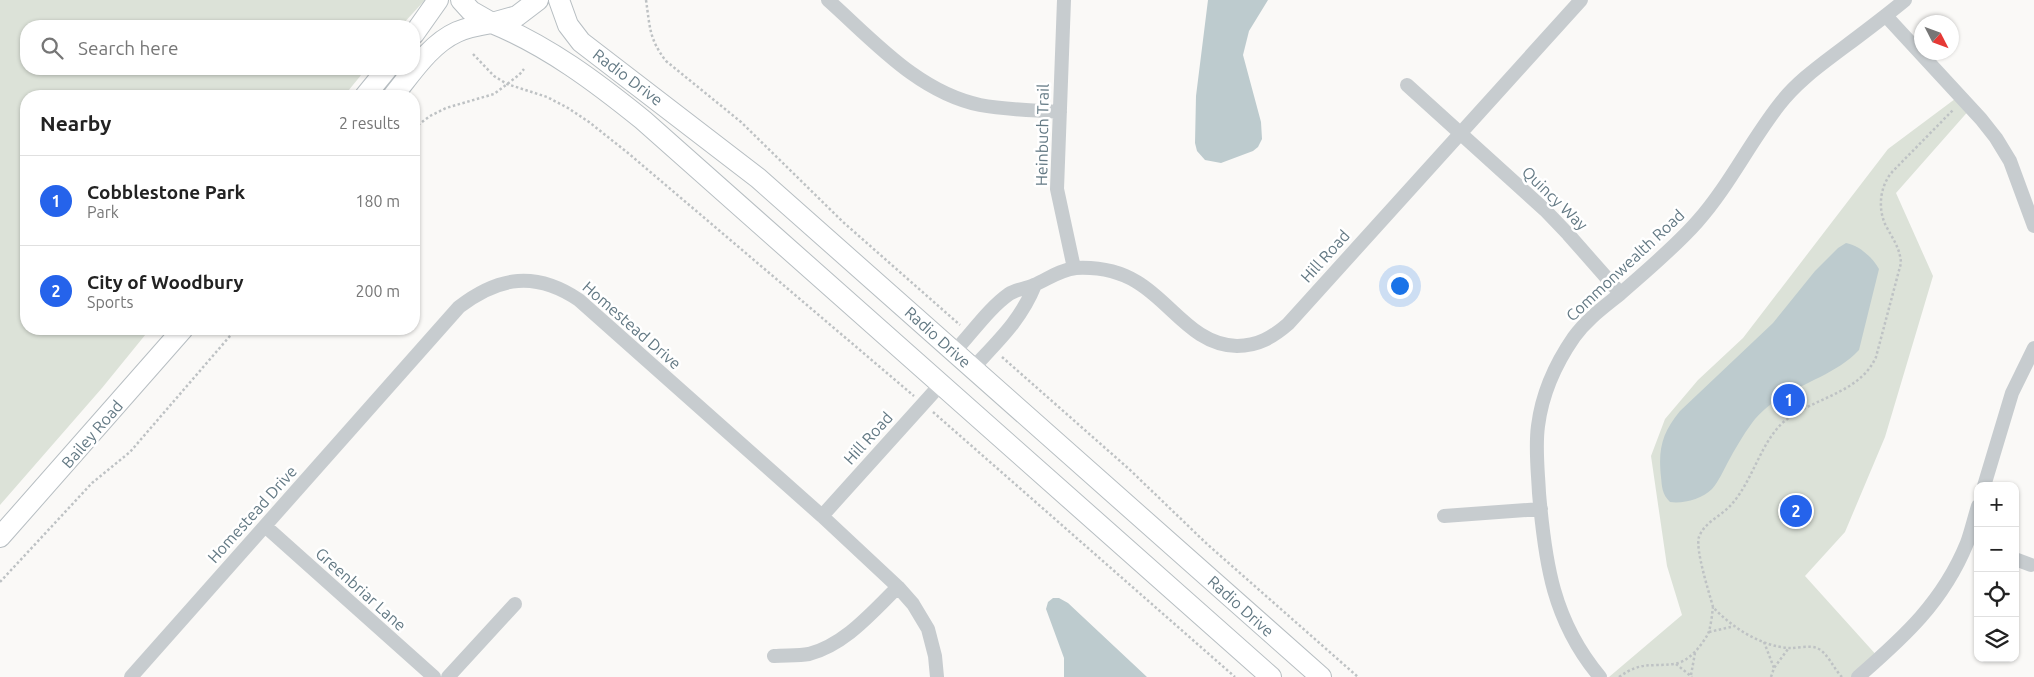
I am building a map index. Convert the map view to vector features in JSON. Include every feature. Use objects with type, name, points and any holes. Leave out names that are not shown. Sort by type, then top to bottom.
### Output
[{"type":"main road","points":[[420,26],[438,0]]},
{"type":"main road","name":"Radio Drive","points":[[461,0],[471,11],[550,52],[609,93],[643,120],[1271,677]]},
{"type":"main road","points":[[420,64],[443,40],[460,31],[517,16],[538,0]]},
{"type":"main road","name":"Radio Drive","points":[[559,0],[568,25],[581,42],[758,178],[1321,677]]},
{"type":"main road","points":[[370,90],[381,75]]},
{"type":"main road","points":[[398,90],[411,75]]},
{"type":"main road","name":"Bailey Road","points":[[0,538],[178,335]]},
{"type":"street","points":[[828,0],[910,72],[939,91],[957,99],[982,105],[1060,112]]},
{"type":"street","name":"Heinbuch Trail","points":[[1064,0],[1057,189],[1074,268]]},
{"type":"street","name":"Hill Road","points":[[954,352],[1011,292],[1035,285],[1051,276],[1074,268],[1090,268],[1114,272],[1131,279],[1149,291],[1193,330],[1211,341],[1230,345],[1258,343],[1276,334],[1288,324],[1581,0]]},
{"type":"street","name":"Commonwealth Road","points":[[1600,677],[1574,642],[1562,616],[1546,562],[1536,452],[1538,426],[1549,382],[1561,358],[1591,317],[1682,238],[1698,221],[1713,202],[1779,104],[1798,84],[1905,0]]},
{"type":"street","points":[[1886,16],[1996,138],[2010,161],[2034,226]]},
{"type":"street","name":"Quincy Way","points":[[1407,85],[1551,216],[1620,293]]},
{"type":"street","name":"Homestead Drive","points":[[130,677],[459,307],[486,288],[506,282],[527,279],[565,291],[579,300],[822,516],[898,587],[913,604],[928,629],[935,656],[937,677]]},
{"type":"street","points":[[973,368],[1018,317],[1026,306],[1035,285]]},
{"type":"street","points":[[1985,482],[2012,393],[2034,348]]},
{"type":"street","name":"Hill Road","points":[[822,516],[941,384]]},
{"type":"street","points":[[1444,516],[1541,509]]},
{"type":"street","name":"Greenbriar Lane","points":[[265,526],[434,677]]},
{"type":"street","points":[[1858,677],[1909,632],[1927,612],[1973,544],[1975,527]]},
{"type":"street","points":[[2019,561],[2031,565]]},
{"type":"street","points":[[774,656],[808,654],[834,644],[855,628],[898,587]]},
{"type":"street","points":[[448,677],[515,604]]},
{"type":"path","points":[[646,0],[651,36],[657,49],[666,61],[742,122],[843,222],[958,324]]},
{"type":"path","points":[[473,54],[494,76],[507,84],[547,97],[589,122],[905,388]]},
{"type":"path","points":[[420,124],[446,108],[494,94],[524,69]]},
{"type":"path","points":[[1676,664],[1691,676],[1696,652],[1708,632],[1713,607],[1698,546],[1699,536],[1705,527],[1728,508],[1745,487],[1778,427],[1800,411],[1854,383],[1871,368],[1876,358],[1902,263],[1900,253],[1882,215],[1882,188],[1887,177],[1963,100]]},
{"type":"path","points":[[0,582],[92,483],[130,452],[231,335]]},
{"type":"path","points":[[1003,358],[1130,469],[1207,544],[1358,677]]},
{"type":"path","points":[[939,418],[1235,677]]},
{"type":"path","points":[[1713,607],[1735,626],[1764,642],[1789,648],[1816,647],[1842,677]]},
{"type":"path","points":[[1708,632],[1735,626]]},
{"type":"path","points":[[1764,642],[1774,668]]},
{"type":"path","points":[[1771,677],[1774,668],[1789,648]]},
{"type":"path","points":[[1619,677],[1631,669],[1642,665],[1676,664],[1696,652]]},
{"type":"shaded area","points":[[0,0],[425,0],[407,20],[20,20],[20,75],[361,75],[349,90],[20,90],[20,335],[145,335],[102,388],[0,505]]},
{"type":"shaded area","points":[[1208,0],[1268,0],[1249,31],[1243,55],[1261,122],[1262,139],[1258,147],[1253,151],[1221,163],[1205,160],[1197,151],[1195,143],[1196,96]]},
{"type":"shaded area","points":[[1959,96],[1971,108],[1896,193],[1933,276],[1885,437],[1845,532],[1805,576],[1879,658],[1858,677],[1609,677],[1682,615],[1667,566],[1651,456],[1665,419],[1698,380],[1743,338],[1888,149]]},
{"type":"shaded area","points":[[1846,243],[1856,246],[1865,253],[1879,269],[1859,350],[1834,370],[1776,400],[1763,411],[1745,432],[1717,483],[1708,493],[1692,500],[1670,502],[1665,496],[1662,487],[1660,458],[1665,434],[1674,419],[1680,411],[1773,323],[1815,271],[1838,248]]},
{"type":"shaded area","points":[[1053,598],[1059,598],[1068,603],[1147,677],[1064,677],[1064,658],[1046,609],[1048,602]]},
{"type":"place","name":"Cobblestone Park","points":[[1789,400]]},
{"type":"place","name":"City of Woodbury","points":[[1796,511]]}]
